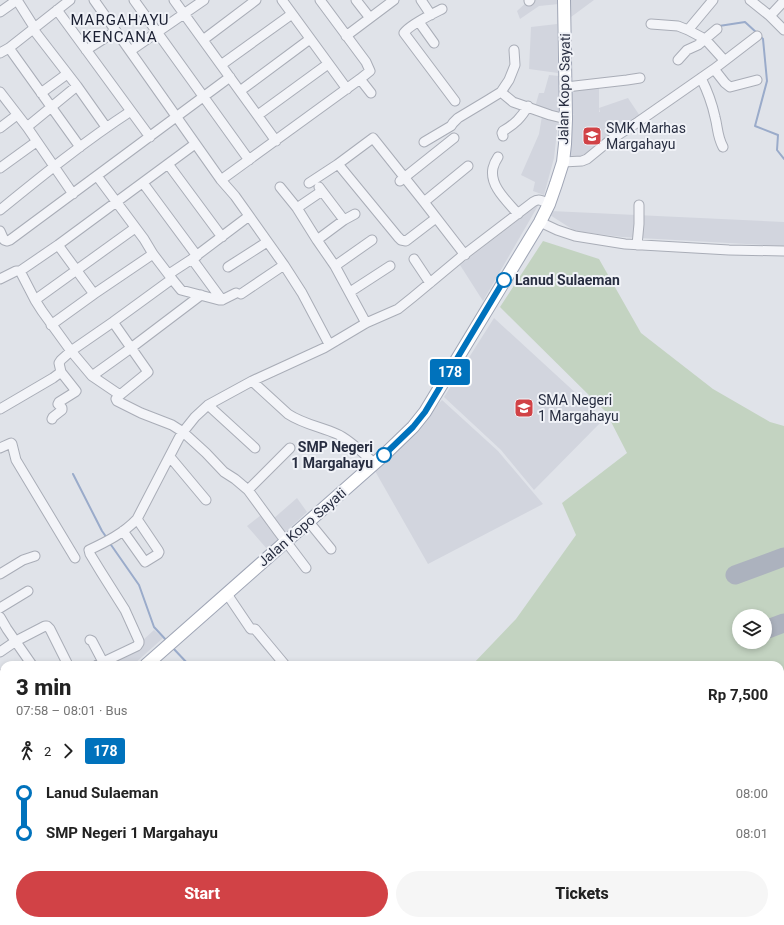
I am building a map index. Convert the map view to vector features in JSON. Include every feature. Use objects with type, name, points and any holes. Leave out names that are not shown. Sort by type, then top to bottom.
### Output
[{"type":"main road","name":"Jalan Kopo Sayati","points":[[151,661],[286,541],[310,522],[384,455],[413,427],[425,412],[540,222],[549,204],[556,184],[563,162],[566,119],[564,0]]},
{"type":"street","points":[[0,12],[17,0],[34,28],[106,127]]},
{"type":"street","points":[[0,53],[9,48],[70,0]]},
{"type":"street","points":[[94,0],[195,144],[221,180],[235,196],[284,265],[302,293],[329,344]]},
{"type":"street","points":[[134,0],[249,160]]},
{"type":"street","points":[[174,0],[276,141]]},
{"type":"street","points":[[130,51],[204,0]]},
{"type":"street","points":[[203,40],[256,0]]},
{"type":"street","points":[[282,0],[347,89]]},
{"type":"street","points":[[221,180],[347,89],[370,70],[320,0]]},
{"type":"street","points":[[356,0],[370,18]]},
{"type":"street","points":[[346,36],[394,0]]},
{"type":"street","points":[[421,0],[431,15]]},
{"type":"street","points":[[688,30],[713,0]]},
{"type":"street","points":[[750,0],[770,16],[784,30]]},
{"type":"street","points":[[770,16],[784,1]]},
{"type":"street","points":[[442,9],[419,22],[404,32],[404,34],[455,101]]},
{"type":"street","points":[[57,10],[150,137]]},
{"type":"street","points":[[221,65],[292,14]]},
{"type":"street","points":[[419,22],[434,43]]},
{"type":"street","points":[[651,24],[678,26],[688,30],[705,39],[724,60]]},
{"type":"street","points":[[678,60],[687,50],[698,45],[717,29]]},
{"type":"street","points":[[86,50],[116,31]]},
{"type":"street","points":[[563,162],[582,161],[587,158],[714,69],[757,36]]},
{"type":"street","points":[[240,91],[310,39]]},
{"type":"street","points":[[9,48],[80,147]]},
{"type":"street","points":[[424,142],[451,126],[452,123],[501,92],[509,80],[515,65],[514,50]]},
{"type":"street","points":[[258,115],[328,64]]},
{"type":"street","points":[[714,69],[724,83],[730,86],[757,80]]},
{"type":"street","points":[[41,93],[67,74]]},
{"type":"street","points":[[0,231],[4,240],[10,240],[230,77]]},
{"type":"street","points":[[566,87],[640,78]]},
{"type":"street","points":[[701,78],[712,106],[719,139],[723,147]]},
{"type":"street","points":[[360,79],[371,93]]},
{"type":"street","points":[[27,127],[77,86]]},
{"type":"street","points":[[0,92],[27,127],[73,194]]},
{"type":"street","points":[[501,92],[511,100],[550,115],[566,119]]},
{"type":"street","points":[[502,136],[503,130],[517,122],[528,106]]},
{"type":"street","points":[[0,210],[54,166],[106,127],[131,111]]},
{"type":"street","points":[[0,128],[17,115]]},
{"type":"street","points":[[402,180],[454,138]]},
{"type":"street","points":[[309,183],[370,140],[463,256]]},
{"type":"street","points":[[0,168],[36,142]]},
{"type":"street","points":[[0,279],[18,271],[58,245],[195,144]]},
{"type":"street","points":[[498,157],[492,169],[494,181],[499,191],[518,214]]},
{"type":"street","points":[[168,164],[222,237]]},
{"type":"street","points":[[338,164],[401,240],[406,241],[434,220]]},
{"type":"street","points":[[424,202],[468,166]]},
{"type":"street","points":[[96,176],[144,239],[153,254],[181,290],[189,304]]},
{"type":"street","points":[[402,180],[424,202],[434,220]]},
{"type":"street","points":[[143,183],[222,300]]},
{"type":"street","points":[[280,187],[297,208],[335,266],[366,323]]},
{"type":"street","points":[[297,208],[320,189],[344,220]]},
{"type":"street","points":[[106,661],[137,646],[139,641],[125,610],[89,550],[114,538],[133,524],[137,519],[183,432],[195,417],[208,405],[252,381],[329,344],[366,323],[398,309],[536,199],[549,204]]},
{"type":"street","points":[[637,245],[639,205]]},
{"type":"street","points":[[317,240],[344,220],[355,214]]},
{"type":"street","points":[[52,419],[62,410],[58,404],[59,402],[76,391],[61,372],[61,360],[71,351],[113,322],[249,216]]},
{"type":"street","points":[[540,222],[575,236],[606,242],[729,250],[784,251]]},
{"type":"street","points":[[35,300],[135,228]]},
{"type":"street","points":[[335,266],[372,240]]},
{"type":"street","points":[[228,267],[267,242]]},
{"type":"street","points":[[58,245],[94,294]]},
{"type":"street","points":[[51,325],[153,254]]},
{"type":"street","points":[[414,259],[430,283]]},
{"type":"street","points":[[181,290],[222,300],[238,293],[284,265]]},
{"type":"street","points":[[350,292],[390,266]]},
{"type":"street","points":[[18,271],[51,325],[92,376],[118,397],[118,401],[148,416],[172,425],[183,432],[224,472],[248,490],[306,568]]},
{"type":"street","points":[[92,376],[202,295]]},
{"type":"street","points":[[113,322],[148,372],[118,397]]},
{"type":"street","points":[[0,409],[61,372]]},
{"type":"street","points":[[252,381],[288,414],[342,437],[374,463]]},
{"type":"street","points":[[208,405],[255,448]]},
{"type":"street","points":[[0,448],[10,443],[12,444],[16,460],[75,558]]},
{"type":"street","points":[[248,490],[290,448]]},
{"type":"street","points":[[170,457],[206,500]]},
{"type":"street","points":[[123,531],[145,562],[158,554],[158,550],[137,519]]},
{"type":"street","points":[[310,522],[330,549]]},
{"type":"street","points":[[0,574],[23,560],[35,556]]},
{"type":"street","points":[[0,608],[28,591]]},
{"type":"street","points":[[226,594],[250,628],[255,629],[282,661]]},
{"type":"street","points":[[0,617],[4,632],[16,641],[29,661]]},
{"type":"street","points":[[0,652],[16,641],[47,626],[50,629],[66,661]]},
{"type":"street","points":[[90,640],[92,641],[99,661]]},
{"type":"shaded area","points":[[529,0],[559,0],[559,4],[539,6],[520,19],[517,11]]},
{"type":"shaded area","points":[[570,0],[594,0],[571,17]]},
{"type":"shaded area","points":[[557,24],[558,73],[529,69],[531,27]]},
{"type":"shaded area","points":[[549,75],[559,76],[559,114],[554,158],[544,195],[533,191],[535,182],[521,175],[539,134],[543,110],[535,107],[539,93],[544,93]]},
{"type":"shaded area","name":"SMK Marhas Margahayu","points":[[599,84],[599,108],[628,98],[642,119],[589,154],[566,162],[570,115],[575,114],[570,114],[569,88]]},
{"type":"shaded area","points":[[539,204],[483,301],[460,265]]},
{"type":"shaded area","points":[[551,211],[784,222],[784,246],[622,237],[575,231],[550,215]]},
{"type":"shaded area","name":"SMA Negeri 1 Margahayu","points":[[494,318],[604,419],[534,490],[501,450],[444,397]]},
{"type":"shaded area","name":"SMP Negeri 1 Margahayu","points":[[442,400],[498,451],[543,504],[428,564],[375,471]]},
{"type":"shaded area","points":[[297,498],[307,512],[267,549],[247,526],[265,512],[273,519]]},
{"type":"shaded area","points":[[154,630],[163,638],[137,661],[110,661],[131,651]]},
{"type":"green space","points":[[543,241],[599,259],[641,333],[713,389],[770,422],[784,426],[784,661],[476,661],[516,619],[576,535],[562,503],[627,453],[606,412],[500,307]]},
{"type":"waterway","points":[[719,26],[745,22],[757,33]]},
{"type":"waterway","points":[[760,36],[763,39],[767,81],[755,126],[778,135],[777,150],[784,159]]},
{"type":"waterway","points":[[73,474],[107,538]]},
{"type":"waterway","points":[[109,542],[139,585],[154,627],[167,641]]},
{"type":"waterway","points":[[172,647],[185,661]]},
{"type":"taxiway","points":[[735,575],[784,557]]},
{"type":"taxiway","points":[[772,627],[784,623]]},
{"type":"bus line","name":"178","points":[[384,455],[413,427],[425,412],[504,280]]},
{"type":"place","name":"SMK Marhas Margahayu","points":[[592,136]]},
{"type":"place","name":"Lanud Sulaeman","points":[[504,280]]},
{"type":"place","name":"SMA Negeri 1 Margahayu","points":[[524,408]]},
{"type":"place","name":"SMP Negeri 1 Margahayu","points":[[384,455]]},
{"type":"district","name":"MARGAHAYU KENCANA","points":[[120,28]]}]
